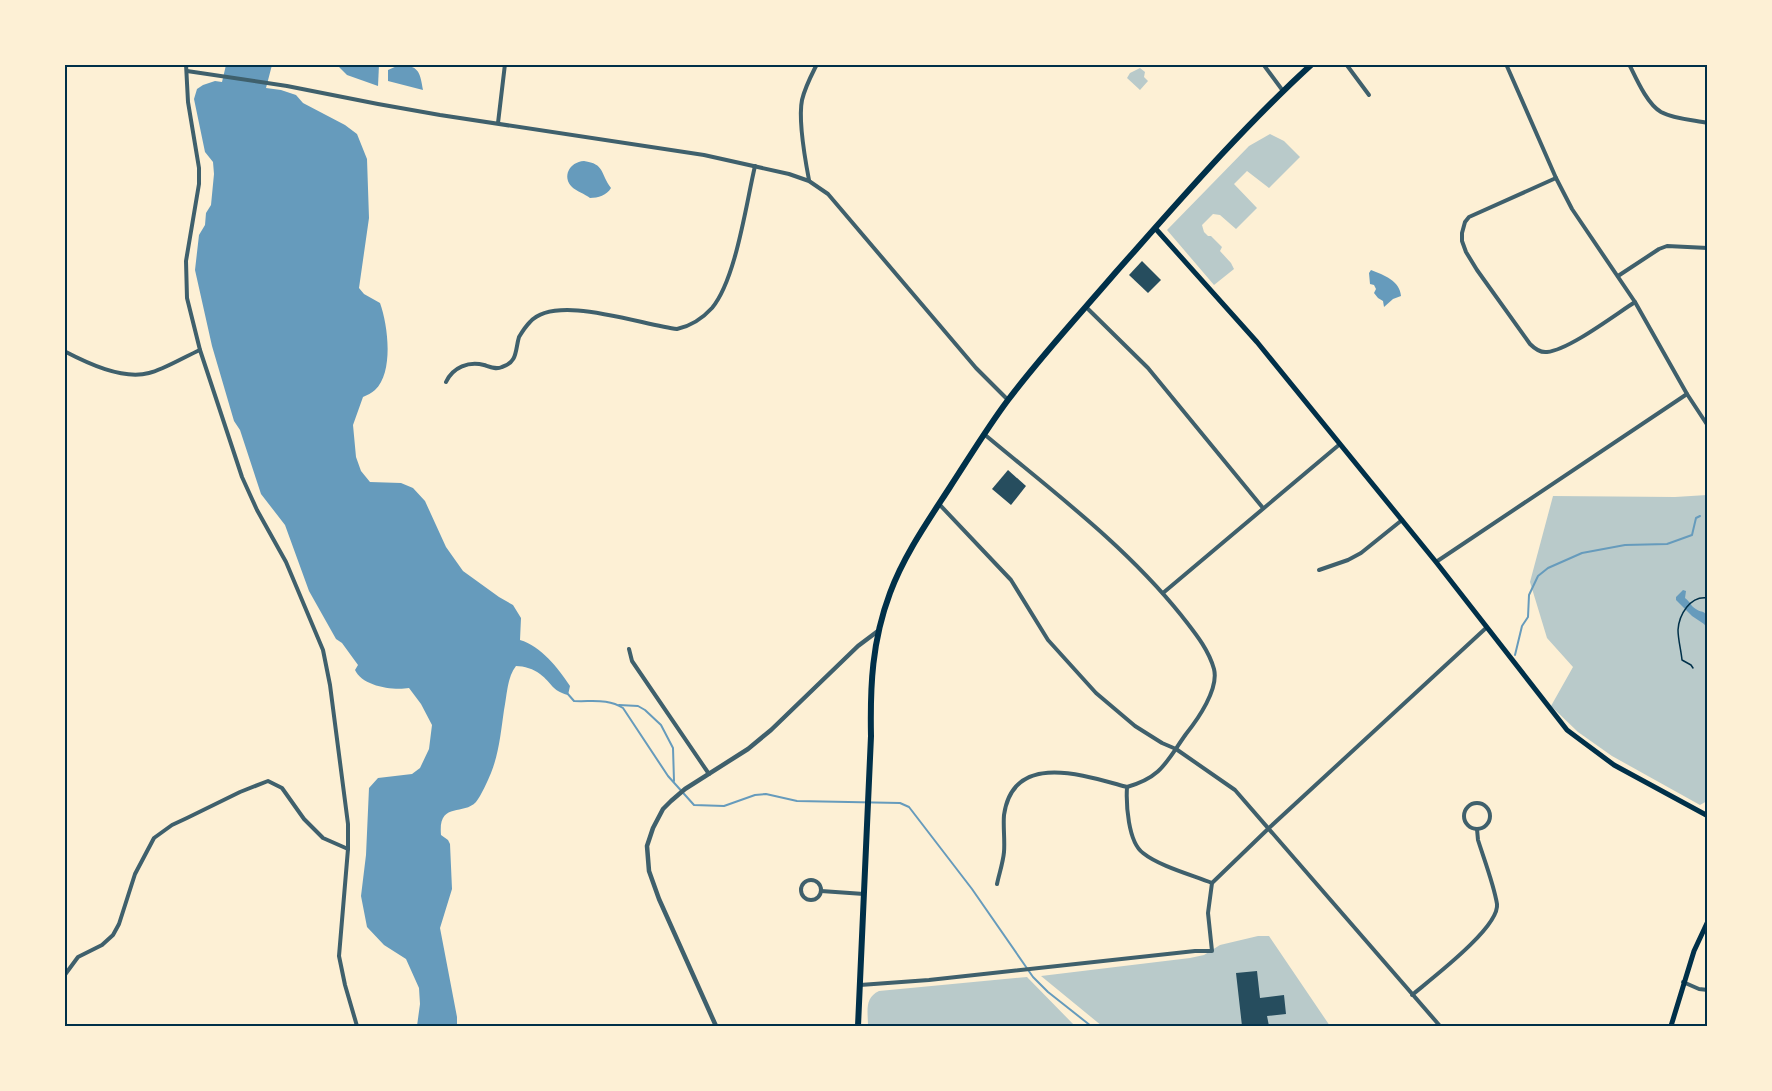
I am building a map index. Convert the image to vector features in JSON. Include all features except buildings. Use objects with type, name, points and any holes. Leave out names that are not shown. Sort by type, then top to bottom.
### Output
[{"type":"main road","points":[[858,1026],[871,736],[870,688],[878,631],[890,592],[905,559],[1008,400],[1155,228],[1258,115],[1312,64]]},
{"type":"main road","points":[[1155,228],[1257,342],[1436,562],[1567,730],[1614,765],[1707,816]]},
{"type":"main road","points":[[1671,1026],[1683,982],[1707,921]]},
{"type":"street","points":[[186,64],[188,102],[199,168],[199,184],[186,261],[186,284],[191,314],[200,350],[242,477],[299,591],[326,663],[346,807],[348,849],[339,956],[357,1026]]},
{"type":"street","points":[[498,123],[505,64]]},
{"type":"street","points":[[809,181],[802,126],[802,101],[817,64]]},
{"type":"street","points":[[1263,64],[1283,91]]},
{"type":"street","points":[[1346,64],[1369,95]]},
{"type":"street","points":[[1506,64],[1556,178],[1585,230],[1635,302],[1707,426]]},
{"type":"street","points":[[1629,64],[1656,109],[1673,116],[1707,123]]},
{"type":"street","points":[[187,71],[287,86],[378,104],[704,154],[809,181],[828,194],[968,359],[1008,400]]},
{"type":"street","points":[[446,382],[455,369],[462,366],[473,363],[497,368],[511,363],[516,354],[520,336],[528,324],[539,314],[549,310],[588,312],[677,329],[697,321],[712,307],[725,285],[740,234],[755,166]]},
{"type":"street","points":[[1556,178],[1469,217],[1463,227],[1462,241],[1477,270],[1535,350],[1551,351],[1568,344],[1635,302]]},
{"type":"street","points":[[1618,276],[1667,246],[1707,248]]},
{"type":"street","points":[[1086,307],[1148,368],[1263,508]]},
{"type":"street","points":[[64,351],[83,361],[127,375],[149,374],[200,350]]},
{"type":"street","points":[[1436,562],[1687,394]]},
{"type":"street","points":[[984,434],[1091,523],[1135,564],[1163,593],[1201,641],[1214,671],[1211,692],[1201,714],[1158,773],[1144,782],[1127,786],[1067,772],[1038,774],[1019,782],[1009,797],[1004,815],[1004,855],[997,884]]},
{"type":"street","points":[[1163,593],[1340,444]]},
{"type":"street","points":[[939,504],[1011,580],[1048,640],[1096,693],[1135,726],[1176,749],[1235,790],[1440,1026]]},
{"type":"street","points":[[1319,570],[1361,554],[1402,520]]},
{"type":"street","points":[[860,986],[1212,951],[1208,913],[1212,883],[1486,628]]},
{"type":"street","points":[[716,1026],[659,898],[648,864],[647,846],[656,822],[663,809],[678,794],[748,749],[771,730],[858,646],[878,631]]},
{"type":"street","points":[[629,649],[632,661],[709,774]]},
{"type":"street","points":[[64,976],[78,957],[102,945],[113,935],[119,924],[135,874],[154,838],[172,825],[240,792],[268,781],[282,788],[304,819],[323,838],[348,849]]},
{"type":"street","points":[[1127,786],[1126,804],[1134,839],[1141,852],[1161,863],[1212,883]]},
{"type":"street","points":[[1477,803],[1486,807],[1490,816],[1486,825],[1477,829],[1468,825],[1464,816],[1468,807],[1477,803]]},
{"type":"street","points":[[1412,995],[1480,937],[1491,922],[1497,906],[1477,829]]},
{"type":"street","points":[[813,880],[819,884],[822,891],[818,898],[811,900],[803,896],[801,889],[805,881],[813,880]]},
{"type":"street","points":[[822,891],[864,894]]},
{"type":"street","points":[[1683,982],[1707,990]]},
{"type":"path","points":[[1693,669],[1692,665],[1682,660],[1678,630],[1685,608],[1697,598],[1707,598]]},
{"type":"shaded area","points":[[1140,68],[1145,72],[1144,77],[1148,81],[1140,90],[1127,78],[1130,73]]},
{"type":"shaded area","points":[[1270,134],[1284,141],[1300,157],[1269,188],[1247,171],[1234,184],[1257,208],[1236,229],[1220,215],[1213,214],[1202,225],[1204,232],[1222,247],[1220,251],[1234,269],[1214,285],[1167,230],[1249,146]]},
{"type":"shaded area","points":[[1707,495],[1707,801],[1700,805],[1612,756],[1578,732],[1551,706],[1573,667],[1547,638],[1530,582],[1553,496]]},
{"type":"shaded area","points":[[1258,936],[1269,936],[1330,1026],[1102,1026],[1041,976],[1190,958],[1204,955],[1220,945]]},
{"type":"shaded area","points":[[1027,977],[1075,1026],[868,1026],[869,1001],[879,991]]},
{"type":"water","points":[[226,65],[272,65],[266,88],[296,95],[303,103],[345,125],[357,134],[367,159],[369,218],[359,288],[364,294],[380,303],[388,348],[385,372],[381,382],[374,391],[363,397],[353,425],[356,457],[361,471],[370,482],[401,483],[413,488],[425,501],[446,547],[463,571],[513,605],[521,618],[520,640],[542,652],[570,686],[568,695],[555,689],[538,672],[516,666],[508,687],[496,758],[484,788],[471,806],[452,811],[443,817],[441,835],[450,844],[452,889],[440,928],[457,1026],[417,1026],[420,1004],[419,988],[406,959],[384,945],[367,927],[361,896],[366,855],[369,788],[378,778],[412,774],[420,768],[429,749],[432,725],[409,688],[387,688],[364,680],[355,670],[358,665],[342,643],[336,639],[309,591],[285,525],[261,494],[240,430],[234,421],[212,346],[195,270],[199,235],[205,225],[206,213],[211,205],[214,174],[213,162],[205,152],[194,99],[197,89],[203,85],[215,81],[222,82]]},
{"type":"water","points":[[337,65],[379,65],[378,86],[347,75]]},
{"type":"water","points":[[397,66],[410,66],[417,70],[423,90],[388,81],[388,70]]},
{"type":"water","points":[[584,161],[596,164],[601,170],[611,188],[605,194],[590,198],[569,183],[567,175],[571,167]]},
{"type":"water","points":[[1371,270],[1394,282],[1401,296],[1393,299],[1384,307],[1383,301],[1374,293],[1376,289],[1374,285],[1370,284]]},
{"type":"water","points":[[1683,590],[1686,591],[1685,598],[1692,606],[1705,613],[1707,628],[1676,600]]},
{"type":"waterway","points":[[1515,655],[1522,626],[1528,617],[1529,595],[1538,576],[1548,568],[1582,553],[1625,545],[1667,544],[1692,535],[1696,518],[1700,516]]},
{"type":"waterway","points":[[567,693],[574,701],[605,702],[623,708],[668,776],[694,805],[724,806],[755,795],[766,794],[797,801],[900,803],[909,807],[972,889],[1033,977],[1091,1026]]},
{"type":"waterway","points":[[619,705],[638,706],[661,725],[673,748],[674,781]]}]
